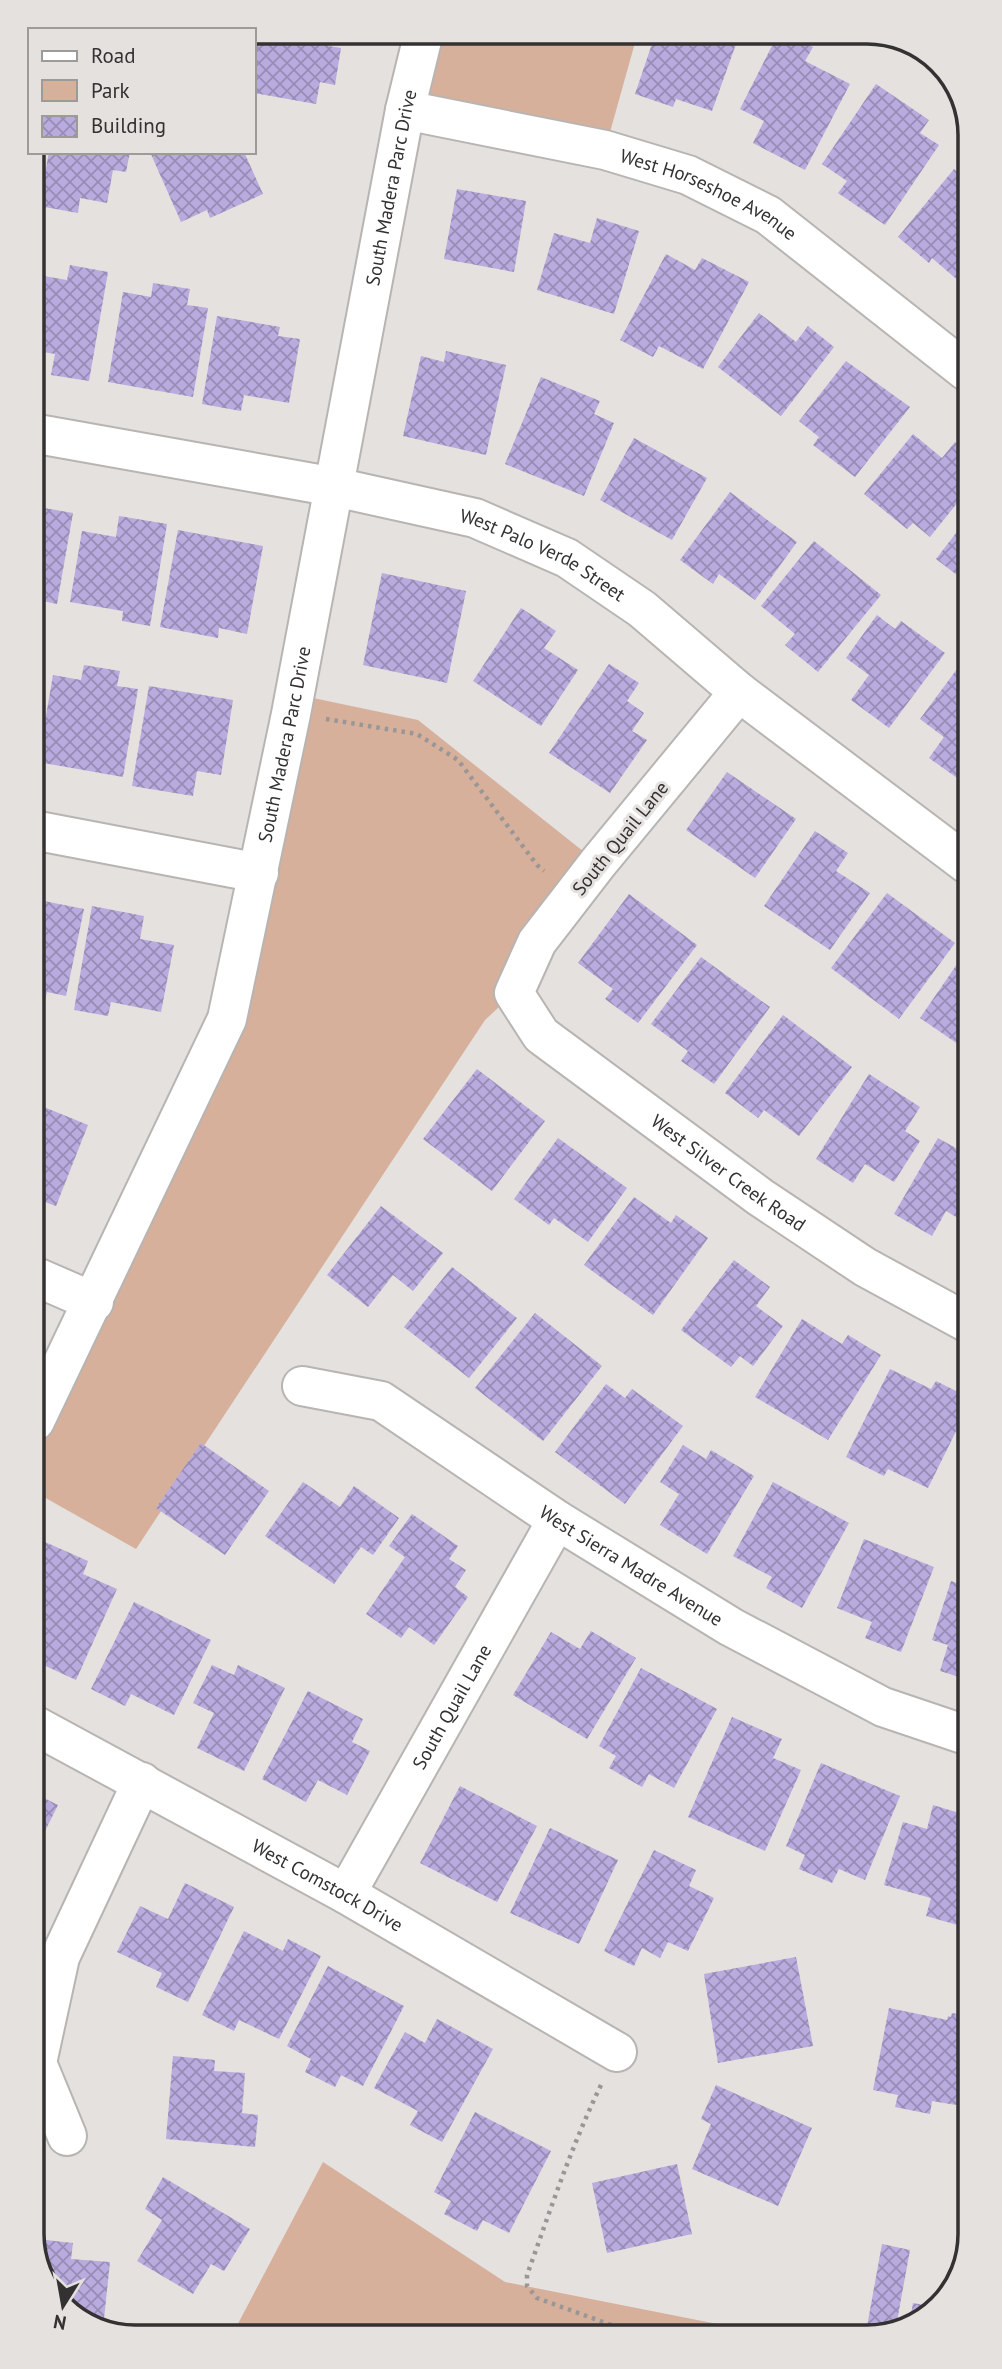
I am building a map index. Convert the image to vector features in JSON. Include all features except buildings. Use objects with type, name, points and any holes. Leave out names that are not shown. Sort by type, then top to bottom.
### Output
[{"type":"street","name":"South Madera Parc Drive","points":[[44,1403],[227,1019],[291,714],[405,110],[421,44]]},
{"type":"street","name":"West Horseshoe Avenue","points":[[405,110],[605,150],[688,175],[768,215],[958,365]]},
{"type":"street","name":"West Palo Verde Street","points":[[44,435],[335,487],[475,518],[568,558],[642,609],[739,692],[958,856]]},
{"type":"street","name":"South Quail Lane","points":[[514,993],[537,942],[739,692]]},
{"type":"street","points":[[44,832],[259,873]]},
{"type":"street","name":"West Silver Creek Road","points":[[514,993],[541,1035],[728,1174],[865,1267],[958,1318]]},
{"type":"street","points":[[44,1280],[94,1302]]},
{"type":"street","name":"West Sierra Madre Avenue","points":[[302,1386],[381,1401],[557,1520],[731,1626],[883,1707],[958,1732]]},
{"type":"street","name":"South Quail Lane","points":[[346,1894],[557,1520]]},
{"type":"street","name":"West Comstock Drive","points":[[44,1730],[346,1894],[617,2052]]},
{"type":"street","points":[[44,2028],[60,1957],[142,1782]]},
{"type":"street","points":[[44,2080],[67,2136]]},
{"type":"path","points":[[291,714],[417,734],[458,760],[537,865],[573,895]]},
{"type":"path","points":[[611,2325],[537,2298],[527,2286],[527,2275],[580,2128],[617,2052]]},
{"type":"green space","points":[[421,44],[635,44],[605,150],[405,110]]},
{"type":"green space","points":[[294,694],[418,720],[598,863],[514,993],[485,1020],[136,1549],[44,1497],[44,1402],[227,1019]]},
{"type":"green space","points":[[323,2162],[505,2282],[723,2325],[237,2325]]}]
